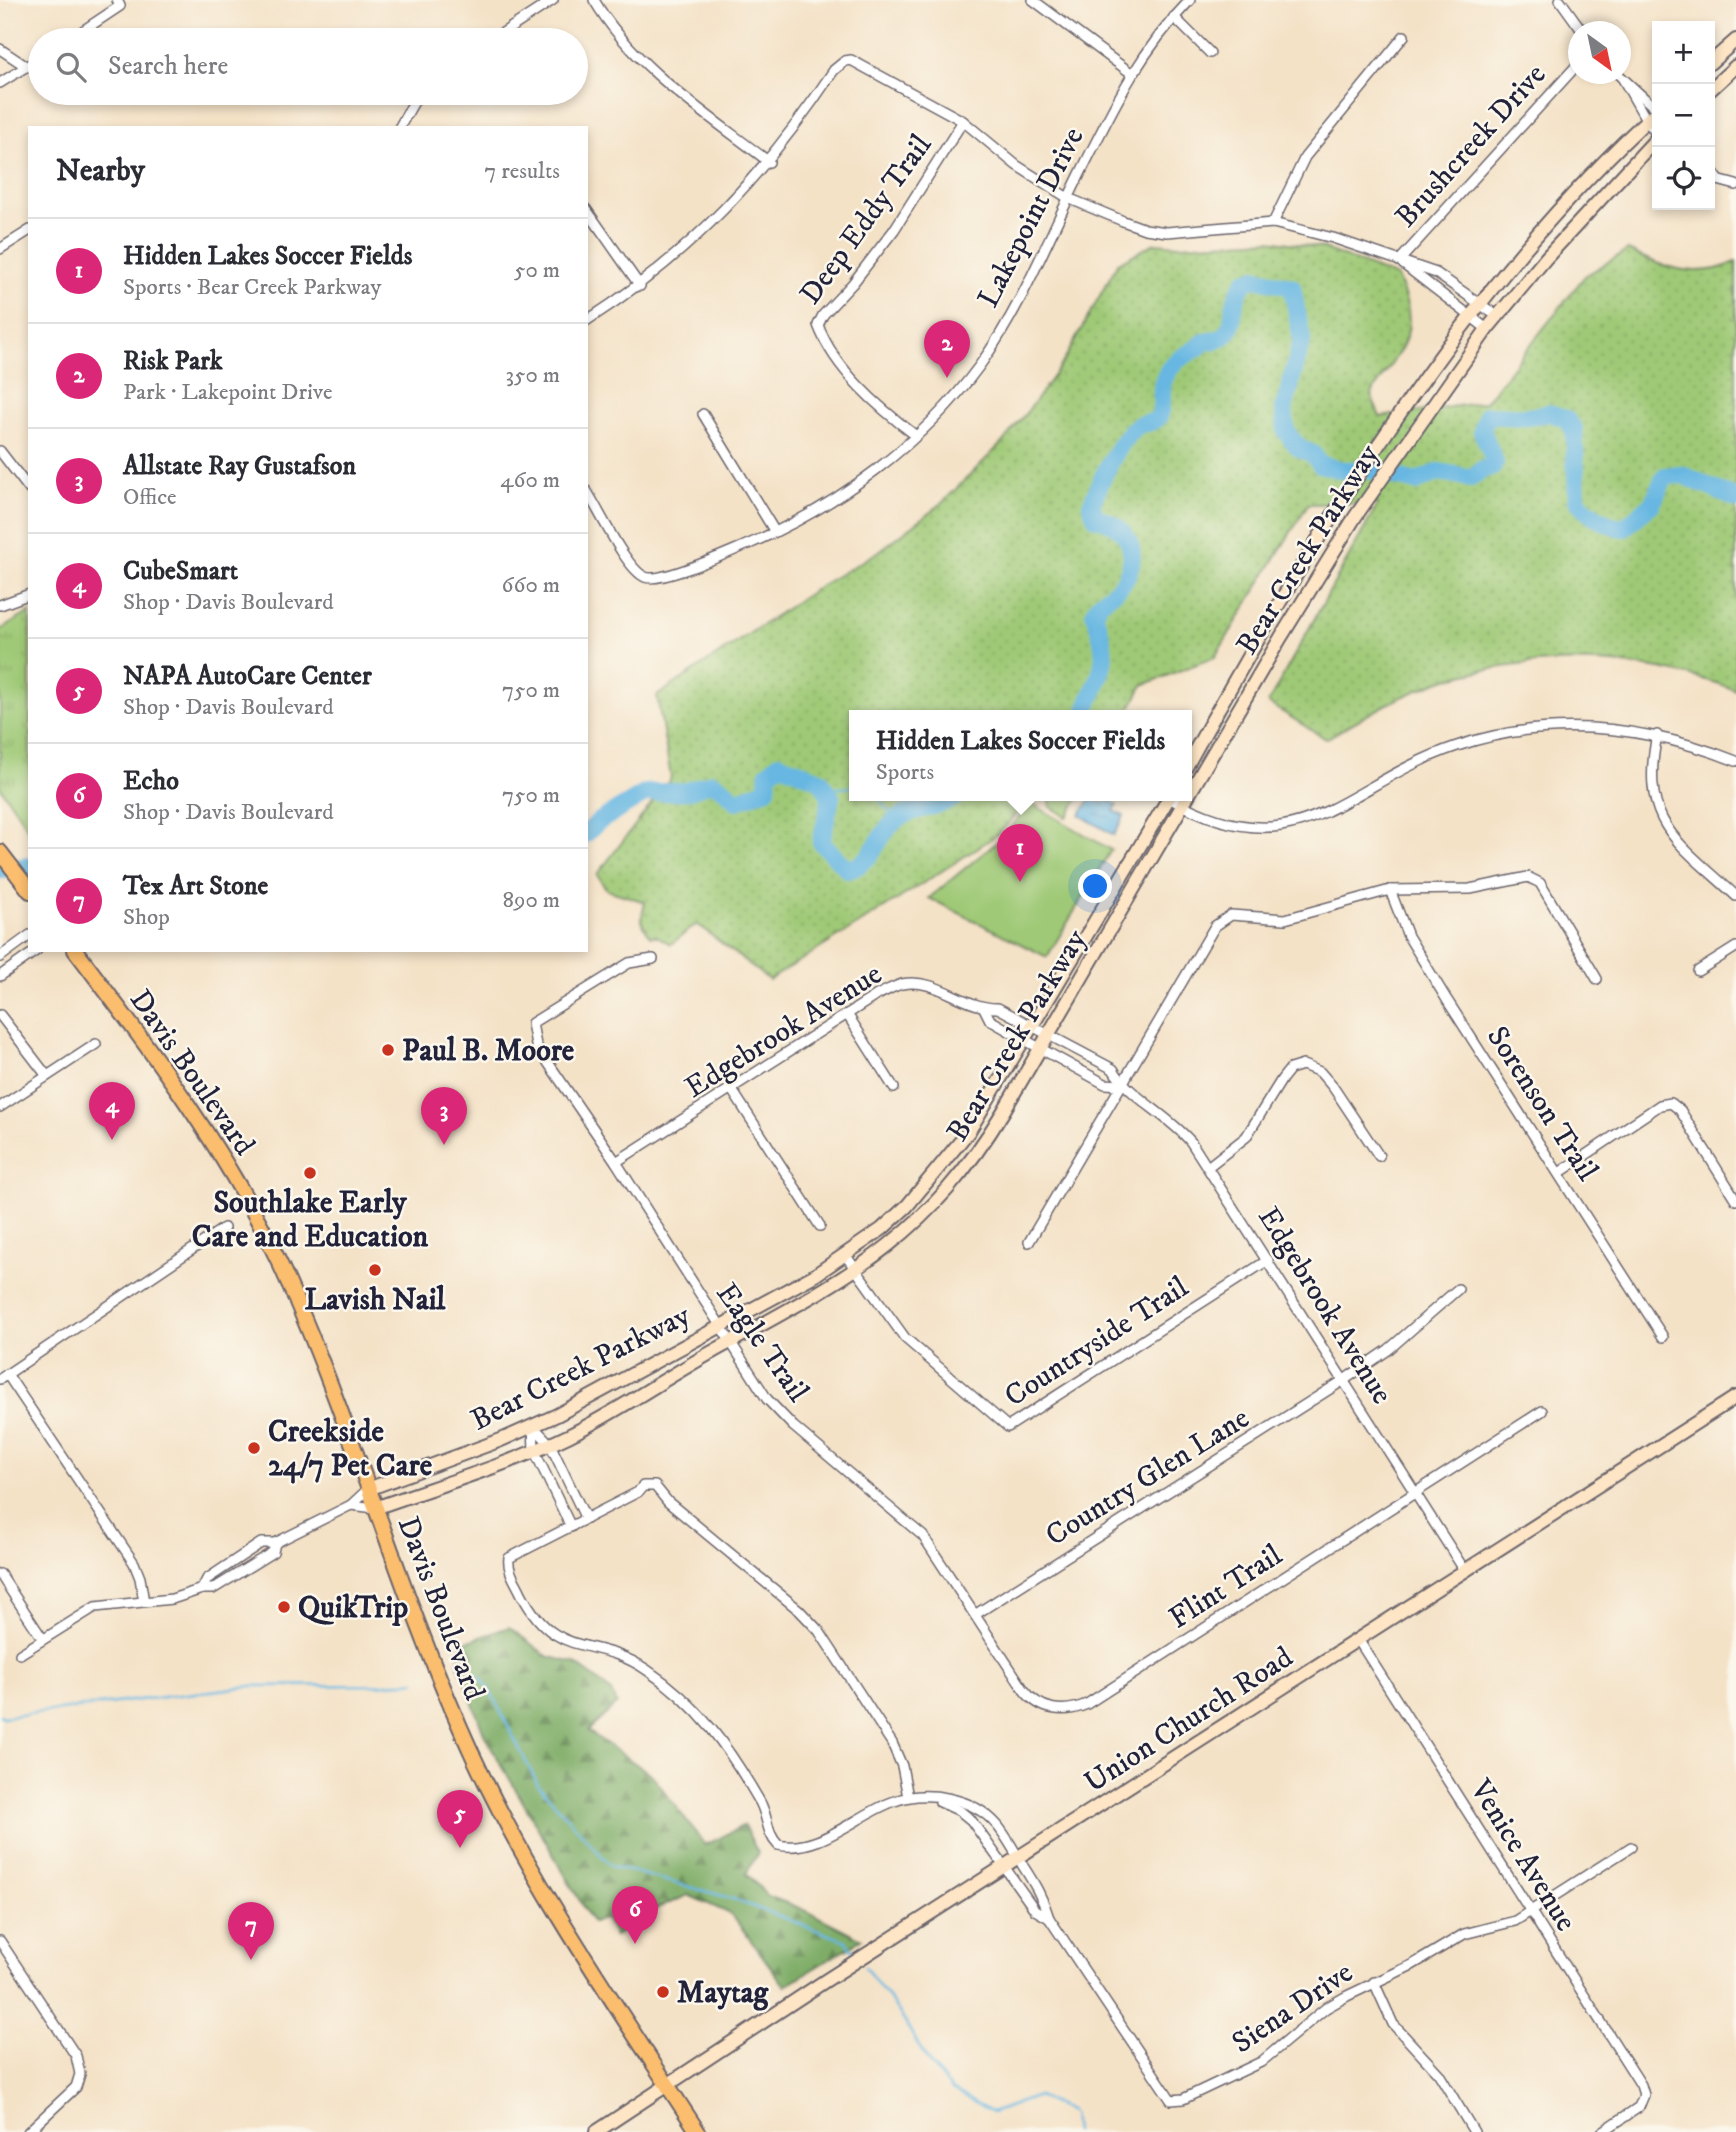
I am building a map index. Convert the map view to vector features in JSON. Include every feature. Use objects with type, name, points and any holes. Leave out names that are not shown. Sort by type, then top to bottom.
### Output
[{"type":"main road","points":[[1715,59],[1736,40]]},
{"type":"main road","points":[[1715,85],[1736,66]]},
{"type":"main road","name":"Bear Creek Parkway","points":[[1192,757],[1264,627],[1328,521],[1415,394],[1480,304],[1572,199],[1652,116]]},
{"type":"main road","name":"Bear Creek Parkway","points":[[1192,788],[1355,517],[1442,390],[1497,316],[1652,141]]},
{"type":"main road","name":"Bear Creek Parkway","points":[[368,1489],[533,1426],[846,1256],[907,1206],[951,1156],[1026,1040],[1168,801]]},
{"type":"main road","name":"Bear Creek Parkway","points":[[375,1508],[550,1444],[593,1423],[730,1342],[812,1299],[898,1240],[953,1184],[982,1146],[1184,801]]},
{"type":"main road","points":[[0,852],[28,888]]},
{"type":"main road","name":"Davis Boulevard","points":[[77,952],[162,1065],[208,1133],[254,1212],[313,1339],[459,1725],[486,1784],[530,1866],[698,2132]]},
{"type":"main road","name":"Union Church Road","points":[[596,2132],[1736,1397]]},
{"type":"street","points":[[510,28],[553,0]]},
{"type":"street","points":[[594,0],[621,38],[644,62],[769,162]]},
{"type":"street","points":[[1033,0],[1131,73]]},
{"type":"street","name":"Lakepoint Drive","points":[[588,493],[629,561],[643,576],[661,576],[775,532],[873,472],[951,400],[981,364],[1020,295],[1131,73],[1190,0]]},
{"type":"street","points":[[1560,0],[1575,21]]},
{"type":"street","points":[[85,28],[118,3]]},
{"type":"street","points":[[1174,17],[1210,54]]},
{"type":"street","points":[[1273,223],[1305,158],[1404,36]]},
{"type":"street","points":[[0,49],[27,67],[0,83]]},
{"type":"street","points":[[588,320],[640,286],[706,231],[769,162],[834,70],[845,61],[860,63],[963,121],[1016,165],[1068,198],[1145,229],[1167,232],[1273,223],[1333,238],[1436,273],[1497,316]]},
{"type":"street","name":"Brushcreek Drive","points":[[1399,261],[1568,75]]},
{"type":"street","points":[[1625,84],[1652,128]]},
{"type":"street","points":[[1629,84],[1652,105]]},
{"type":"street","points":[[400,126],[412,105]]},
{"type":"street","name":"Deep Eddy Trail","points":[[915,435],[884,411],[852,377],[822,337],[818,325],[822,315],[853,283],[894,230],[963,121]]},
{"type":"street","points":[[1715,178],[1736,185]]},
{"type":"street","points":[[588,212],[640,286]]},
{"type":"street","points":[[0,249],[28,231]]},
{"type":"street","points":[[1399,261],[1487,328]]},
{"type":"street","points":[[703,414],[775,532]]},
{"type":"street","points":[[0,451],[28,487]]},
{"type":"street","points":[[0,605],[28,595]]},
{"type":"street","points":[[1176,801],[1205,817],[1235,826],[1275,828],[1324,815],[1409,765],[1490,737],[1576,728],[1657,735],[1736,761]]},
{"type":"street","points":[[1657,735],[1650,770],[1655,801],[1664,828],[1736,896]]},
{"type":"street","points":[[1029,1242],[1221,920],[1231,915],[1285,919],[1391,890],[1470,889],[1528,877],[1535,878],[1597,979]]},
{"type":"street","name":"Sorenson Trail","points":[[1391,890],[1408,936],[1663,1337]]},
{"type":"street","points":[[12,968],[1,956],[28,936]]},
{"type":"street","points":[[1698,971],[1736,947]]},
{"type":"street","points":[[0,976],[34,952]]},
{"type":"street","name":"Eagle Trail","points":[[653,958],[629,963],[532,1023],[536,1045],[616,1162],[719,1327],[779,1413],[923,1536],[1028,1695],[1038,1703],[1056,1710]]},
{"type":"street","name":"Edgebrook Avenue","points":[[616,1162],[847,1014],[902,984],[928,984],[984,1008],[998,1008],[1034,1025],[1113,1069],[1122,1085],[1173,1122],[1209,1166],[1465,1571]]},
{"type":"street","name":"Edgebrook Avenue","points":[[984,1008],[990,1020],[1105,1084],[1122,1085]]},
{"type":"street","points":[[847,1014],[894,1088]]},
{"type":"street","points":[[0,1015],[47,1076]]},
{"type":"street","points":[[0,1107],[96,1044]]},
{"type":"street","points":[[1209,1166],[1246,1137],[1282,1079],[1290,1069],[1303,1065],[1320,1072],[1333,1087],[1379,1156]]},
{"type":"street","points":[[732,1090],[820,1226]]},
{"type":"street","points":[[1559,1173],[1660,1105],[1671,1103],[1680,1110],[1736,1200]]},
{"type":"street","points":[[144,1602],[134,1563],[3,1376],[224,1228]]},
{"type":"street","name":"Countryside Trail","points":[[846,1256],[911,1344],[1008,1427],[1268,1260]]},
{"type":"street","name":"Country Glen Lane","points":[[976,1614],[1388,1350],[1458,1289]]},
{"type":"street","name":"Flint Trail","points":[[1056,1710],[1087,1704],[1542,1411]]},
{"type":"street","points":[[533,1426],[550,1444],[586,1519]]},
{"type":"street","points":[[533,1426],[534,1450],[571,1527]]},
{"type":"street","points":[[908,1797],[902,1766],[892,1742],[828,1642],[793,1605],[668,1502],[653,1485],[643,1486],[509,1558],[509,1567],[528,1607],[549,1632],[638,1665],[708,1721],[758,1799],[770,1835],[778,1845],[793,1846],[824,1836],[889,1802],[921,1796]]},
{"type":"street","name":"Bear Creek Parkway","points":[[20,1654],[95,1607],[181,1598],[202,1589],[207,1579],[261,1544],[275,1543],[351,1505],[368,1489]]},
{"type":"street","name":"Bear Creek Parkway","points":[[351,1505],[375,1508]]},
{"type":"street","points":[[0,1574],[43,1638]]},
{"type":"street","name":"Venice Avenue","points":[[1359,1642],[1641,2085],[1644,2095],[1639,2107],[1602,2132]]},
{"type":"street","name":"Siena Drive","points":[[921,1796],[954,1800],[988,1816],[1044,1898],[1049,1918],[1171,2100],[1183,2099],[1261,2062],[1326,2008],[1412,1965],[1464,1934],[1515,1921],[1631,1847]]},
{"type":"street","name":"Siena Drive","points":[[921,1796],[947,1804],[966,1815],[1035,1910],[1049,1918]]},
{"type":"street","points":[[0,1941],[76,2056],[80,2074],[76,2087],[28,2132]]},
{"type":"street","points":[[1374,1982],[1393,2024],[1438,2074],[1474,2132]]},
{"type":"green space","points":[[1269,240],[1322,248],[1397,277],[1409,313],[1409,327],[1400,351],[1371,395],[1380,417],[1485,402],[1585,276],[1628,250],[1681,270],[1708,270],[1736,262],[1736,690],[1703,679],[1635,665],[1565,662],[1496,668],[1462,675],[1410,693],[1326,739],[1268,703],[1378,504],[1308,504],[1215,657],[1143,685],[1129,710],[849,710],[849,801],[1029,801],[1001,831],[967,855],[769,980],[697,924],[671,944],[657,936],[650,936],[641,921],[645,902],[607,890],[597,875],[671,778],[657,696],[820,586],[878,552],[941,504],[1002,443],[1027,412],[1062,364],[1118,263],[1155,243],[1179,245]]},
{"type":"green space","points":[[28,613],[28,831],[0,787],[0,630]]},
{"type":"green space","points":[[1050,801],[1077,801],[1067,817],[1051,807]]},
{"type":"green space","points":[[1031,803],[1111,850],[1047,957],[929,898],[1004,836]]},
{"type":"green space","points":[[509,1627],[547,1656],[574,1663],[611,1692],[617,1704],[588,1731],[652,1775],[705,1845],[744,1825],[758,1853],[746,1874],[768,1896],[805,1910],[862,1939],[785,1986],[731,1914],[688,1895],[656,1909],[615,1936],[605,1919],[592,1922],[485,1736],[458,1664],[462,1643]]},
{"type":"water","points":[[1089,801],[1104,804],[1110,801],[1117,805],[1114,811],[1124,816],[1114,835],[1080,815]]},
{"type":"waterway","points":[[1086,710],[1100,676],[1104,656],[1094,614],[1099,604],[1115,591],[1126,577],[1132,555],[1125,536],[1118,528],[1096,518],[1091,505],[1110,462],[1123,441],[1137,426],[1157,419],[1162,406],[1163,382],[1171,366],[1204,342],[1223,337],[1228,332],[1234,306],[1245,281],[1256,278],[1292,287],[1302,340],[1284,409],[1286,432],[1299,448],[1313,454],[1320,464],[1341,470],[1370,470],[1416,482],[1439,472],[1471,478],[1483,469],[1493,467],[1495,462],[1482,431],[1487,415],[1528,417],[1549,413],[1565,418],[1574,429],[1577,500],[1605,522],[1624,528],[1652,504],[1665,476],[1683,475],[1736,499]]},
{"type":"waterway","points":[[588,832],[598,822],[646,793],[687,791],[712,782],[736,801],[767,789],[768,773],[779,763],[820,780],[831,797],[821,842],[848,870],[864,861],[890,826],[903,815],[947,801]]},
{"type":"waterway","points":[[826,789],[849,787]]},
{"type":"waterway","points":[[880,801],[896,820]]},
{"type":"waterway","points":[[0,870],[28,866]]},
{"type":"waterway","points":[[466,1676],[478,1675],[488,1687],[538,1785],[611,1866],[727,1897],[846,1941],[854,1952]]},
{"type":"waterway","points":[[0,1715],[3,1717],[251,1686],[376,1685],[416,1681]]},
{"type":"waterway","points":[[865,1967],[899,2012],[929,2063],[952,2090],[992,2113],[1038,2096],[1072,2112],[1075,2132]]},
{"type":"place","name":"Risk Park","points":[[947,378]]},
{"type":"place","name":"Hidden Lakes Soccer Fields","points":[[1020,882]]},
{"type":"place","name":"Paul B. Moore","points":[[388,1050]]},
{"type":"place","name":"CubeSmart","points":[[112,1140]]},
{"type":"place","name":"Allstate Ray Gustafson","points":[[444,1145]]},
{"type":"place","name":"Southlake Early Care and Education","points":[[310,1173]]},
{"type":"place","name":"Lavish Nail","points":[[375,1270]]},
{"type":"place","name":"Creekside 24/7 Pet Care","points":[[254,1448]]},
{"type":"place","name":"QuikTrip","points":[[284,1607]]},
{"type":"place","name":"NAPA AutoCare Center","points":[[460,1848]]},
{"type":"place","name":"Echo","points":[[635,1944]]},
{"type":"place","name":"Tex Art Stone","points":[[251,1960]]},
{"type":"place","name":"Maytag","points":[[663,1992]]}]
